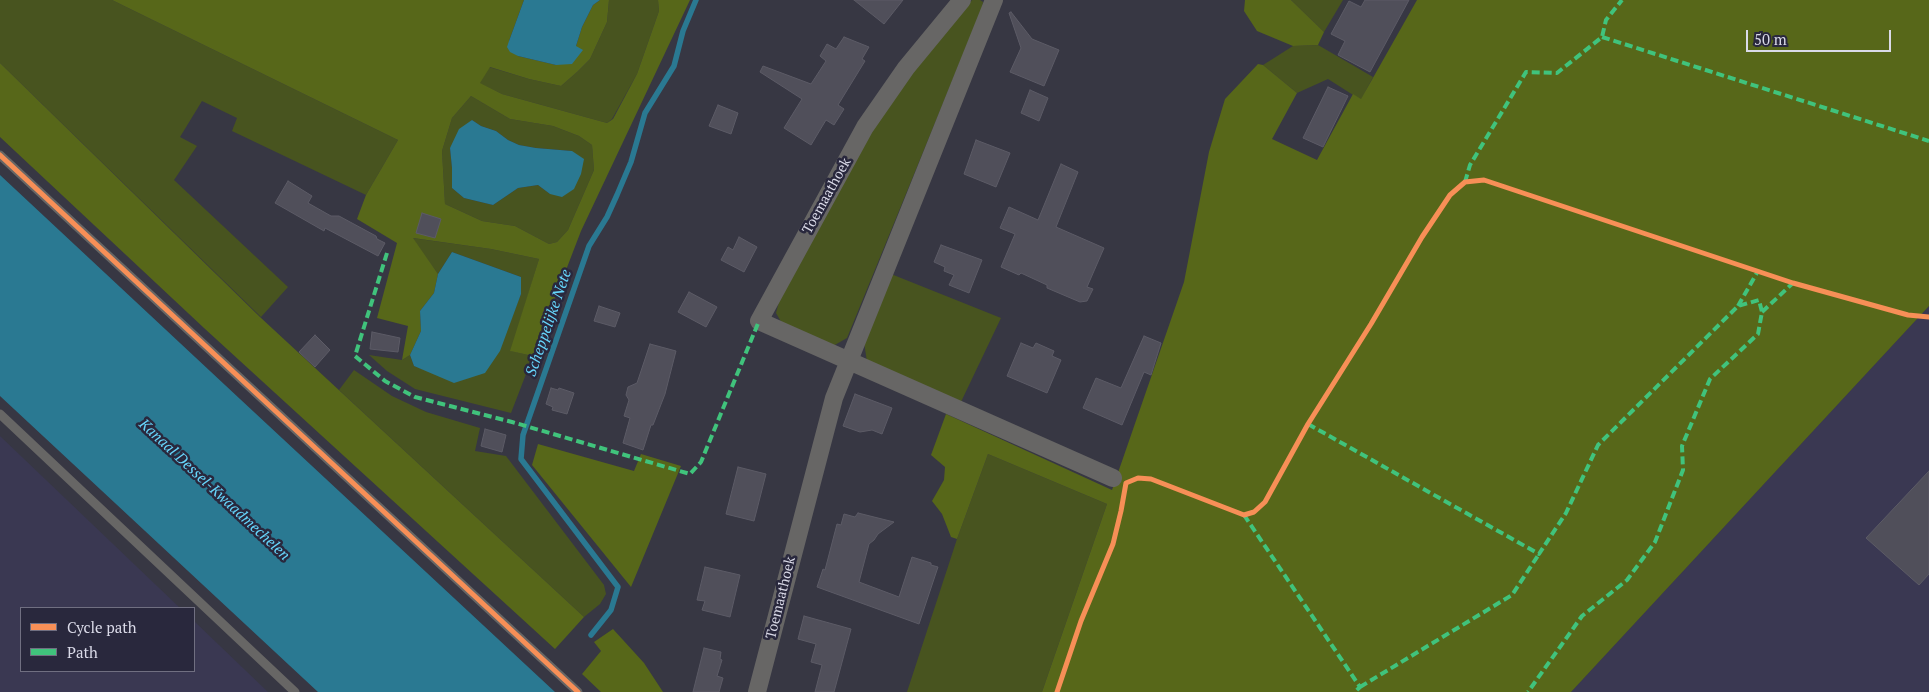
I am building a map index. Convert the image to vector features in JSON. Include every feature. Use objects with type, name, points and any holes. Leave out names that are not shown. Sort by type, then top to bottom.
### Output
[{"type":"street","name":"Toemaathoek","points":[[962,0],[906,68],[865,127],[759,321],[1113,478]]},
{"type":"street","name":"Toemaathoek","points":[[757,692],[834,398],[994,0]]},
{"type":"lane","points":[[0,155],[578,692]]},
{"type":"lane","points":[[0,414],[295,692]]},
{"type":"shaded area","points":[[1929,306],[1929,692],[1571,692]]},
{"type":"shaded area","points":[[0,436],[179,607],[20,607],[20,672],[195,672],[195,622],[268,692],[0,692]]},
{"type":"green space","points":[[0,0],[112,0],[398,140],[366,195],[232,131],[237,118],[202,101],[180,137],[197,146],[174,180],[288,287],[261,317],[0,63]]},
{"type":"green space","points":[[112,0],[524,0],[509,41],[518,56],[556,65],[576,46],[582,27],[593,5],[600,0],[609,0],[607,22],[590,59],[561,86],[529,79],[490,67],[480,83],[502,94],[607,123],[613,119],[637,74],[659,11],[658,0],[690,0],[581,231],[533,356],[510,351],[539,259],[491,249],[413,238],[438,274],[434,293],[420,311],[421,331],[410,355],[402,360],[408,326],[377,318],[397,243],[357,219],[366,195],[398,140]],"holes":[[[471,96],[510,119],[553,126],[579,136],[592,145],[594,170],[568,230],[557,242],[549,244],[515,226],[482,221],[445,204],[442,151],[452,118]]]},
{"type":"green space","points":[[609,0],[658,0],[659,11],[637,74],[612,119],[607,123],[502,94],[479,83],[489,67],[561,86],[590,59],[607,22]]},
{"type":"green space","points":[[972,0],[983,2],[982,8],[847,338],[833,346],[783,325],[776,313],[780,298],[871,131],[890,101]]},
{"type":"green space","points":[[1245,0],[1291,0],[1324,32],[1318,45],[1293,46],[1257,31],[1244,11]]},
{"type":"green space","points":[[1291,0],[1343,0],[1324,32]]},
{"type":"green space","points":[[1417,0],[1929,0],[1929,306],[1571,692],[1042,692],[1107,504],[988,454],[957,539],[951,537],[942,514],[932,501],[944,480],[945,467],[931,455],[946,414],[1112,490],[1184,282],[1209,152],[1225,99],[1258,64],[1263,65],[1297,93],[1272,139],[1317,160],[1353,94],[1361,99]]},
{"type":"green space","points":[[1318,45],[1373,77],[1361,100],[1328,79],[1297,93],[1263,65],[1293,46]]},
{"type":"green space","points":[[0,63],[260,317],[584,617],[555,649],[204,328],[0,137]]},
{"type":"green space","points":[[471,96],[510,119],[553,126],[579,136],[592,145],[594,170],[568,230],[557,242],[549,244],[515,226],[482,221],[445,204],[442,151],[452,118]],"holes":[[[472,120],[481,126],[496,131],[519,145],[572,151],[550,194],[538,185],[518,188],[493,205],[464,198],[452,188],[450,148]]]},
{"type":"green space","points":[[412,238],[491,249],[539,259],[511,351],[533,356],[511,413],[415,389],[387,371],[369,355],[402,360],[410,355],[414,366],[425,370],[505,334],[521,294],[521,277],[452,252],[438,274]]},
{"type":"green space","points":[[891,274],[1001,318],[960,404],[867,362],[864,342]]},
{"type":"green space","points":[[354,370],[392,396],[426,412],[480,428],[475,451],[506,456],[604,585],[606,594],[600,604],[584,617],[339,390]]},
{"type":"green space","points":[[538,444],[634,471],[641,454],[681,466],[631,587],[532,465]]},
{"type":"green space","points":[[988,454],[1107,504],[1042,692],[907,692],[957,539]]},
{"type":"green space","points":[[613,629],[644,663],[663,692],[601,692],[582,674],[601,651],[594,642]]},
{"type":"water","points":[[524,0],[600,0],[593,5],[582,27],[576,46],[583,50],[572,64],[556,65],[518,56],[510,52],[507,47]]},
{"type":"water","points":[[472,120],[481,126],[496,131],[519,145],[572,151],[584,159],[581,174],[574,189],[562,197],[550,194],[538,185],[518,188],[493,205],[464,198],[452,188],[450,148],[459,129]]},
{"type":"water","name":"Kanaal Dessel-Kwaadmechelen","points":[[0,175],[555,692],[318,692],[0,396]]},
{"type":"water","points":[[452,252],[521,277],[521,294],[500,351],[485,373],[454,383],[414,366],[410,355],[421,331],[420,311],[434,293],[438,274]]},
{"type":"building","points":[[854,0],[903,0],[884,24]]},
{"type":"building","points":[[1365,0],[1409,0],[1370,72],[1338,55],[1345,41],[1331,34],[1349,1],[1361,7]]},
{"type":"building","points":[[1011,12],[1032,39],[1059,50],[1044,86],[1010,72],[1021,48],[1009,13]]},
{"type":"building","points":[[844,37],[869,47],[862,59],[865,61],[838,105],[844,109],[834,125],[826,120],[811,145],[784,128],[802,99],[760,72],[763,66],[811,84],[826,61],[820,56],[827,44],[836,49]]},
{"type":"building","points":[[1328,87],[1348,96],[1323,147],[1303,138]]},
{"type":"building","points":[[1030,90],[1048,98],[1039,121],[1021,113]]},
{"type":"building","points":[[718,105],[738,113],[731,134],[709,126]]},
{"type":"building","points":[[976,140],[1010,153],[996,187],[964,174]]},
{"type":"building","points":[[1061,164],[1078,172],[1056,227],[1104,248],[1087,287],[1093,289],[1087,301],[1080,302],[1047,288],[1047,285],[1021,273],[1019,275],[1001,267],[1015,234],[1000,228],[1009,207],[1038,220]]},
{"type":"building","points":[[288,181],[312,196],[308,203],[331,216],[339,216],[385,243],[378,256],[325,228],[324,231],[275,203]]},
{"type":"building","points":[[422,213],[441,219],[435,238],[416,233]]},
{"type":"building","points":[[739,237],[757,247],[744,272],[721,260],[728,247],[733,250]]},
{"type":"building","points":[[941,245],[982,260],[969,293],[949,285],[954,275],[944,271],[945,267],[934,262]]},
{"type":"building","points":[[689,292],[717,307],[706,327],[678,312]]},
{"type":"building","points":[[599,306],[620,313],[615,327],[594,321]]},
{"type":"building","points":[[372,332],[400,338],[398,352],[370,349]]},
{"type":"building","points":[[315,335],[330,350],[315,367],[299,352]]},
{"type":"building","points":[[1144,336],[1161,343],[1151,375],[1144,372],[1122,425],[1083,408],[1096,378],[1121,388]]},
{"type":"building","points":[[1021,343],[1033,348],[1036,343],[1054,351],[1052,356],[1061,360],[1047,393],[1007,376]]},
{"type":"building","points":[[650,344],[676,351],[665,394],[653,425],[651,425],[643,450],[623,443],[630,418],[624,416],[629,400],[626,395],[628,387],[637,383]]},
{"type":"building","points":[[551,388],[558,390],[559,388],[574,393],[567,414],[552,410],[553,407],[546,404]]},
{"type":"building","points":[[855,394],[892,408],[882,434],[872,430],[860,432],[843,426]]},
{"type":"building","points":[[485,429],[506,435],[502,452],[481,446]]},
{"type":"building","points":[[738,467],[766,474],[754,521],[726,514]]},
{"type":"building","points":[[1929,471],[1929,574],[1919,585],[1866,538]]},
{"type":"building","points":[[858,513],[894,522],[878,534],[869,544],[859,582],[899,597],[912,557],[938,567],[919,624],[817,587],[823,569],[825,570],[837,524],[841,525],[844,514],[855,517]]},
{"type":"building","points":[[705,567],[740,575],[730,617],[702,610],[705,601],[697,600]]},
{"type":"building","points":[[804,616],[851,629],[834,692],[815,692],[822,665],[811,662],[816,644],[798,639]]},
{"type":"building","points":[[704,648],[721,652],[720,659],[722,660],[717,676],[723,678],[719,692],[693,692]]},
{"type":"waterway","name":"Scheppelijke Nete","points":[[591,635],[611,610],[618,587],[521,459],[523,435],[589,246],[607,217],[631,162],[645,113],[674,66],[683,31],[696,0]]},
{"type":"marked path","points":[[1465,182],[1470,165],[1526,72],[1557,73],[1602,37],[1606,20],[1622,0]]},
{"type":"marked path","points":[[1602,37],[1929,141]]},
{"type":"marked path","points":[[387,253],[355,356],[385,381],[415,397],[512,422],[690,474],[701,462],[759,321]]},
{"type":"marked path","points":[[1738,306],[1758,271]]},
{"type":"marked path","points":[[1762,312],[1793,283]]},
{"type":"marked path","points":[[1308,424],[1539,554],[1566,513],[1598,445],[1738,306],[1759,300],[1762,312],[1758,334],[1710,379],[1682,446],[1683,470],[1655,542],[1627,580],[1582,616],[1528,692]]},
{"type":"marked path","points":[[1244,515],[1360,687],[1355,692]]},
{"type":"marked path","points":[[1360,687],[1512,595],[1539,554]]},
{"type":"cycle path","points":[[0,155],[578,692]]},
{"type":"cycle path","points":[[1057,692],[1081,621],[1113,544],[1126,483],[1138,478],[1151,479],[1244,515],[1254,512],[1265,502],[1308,424],[1371,324],[1422,237],[1450,195],[1465,182],[1484,180],[1793,283],[1908,315],[1929,317]]}]
